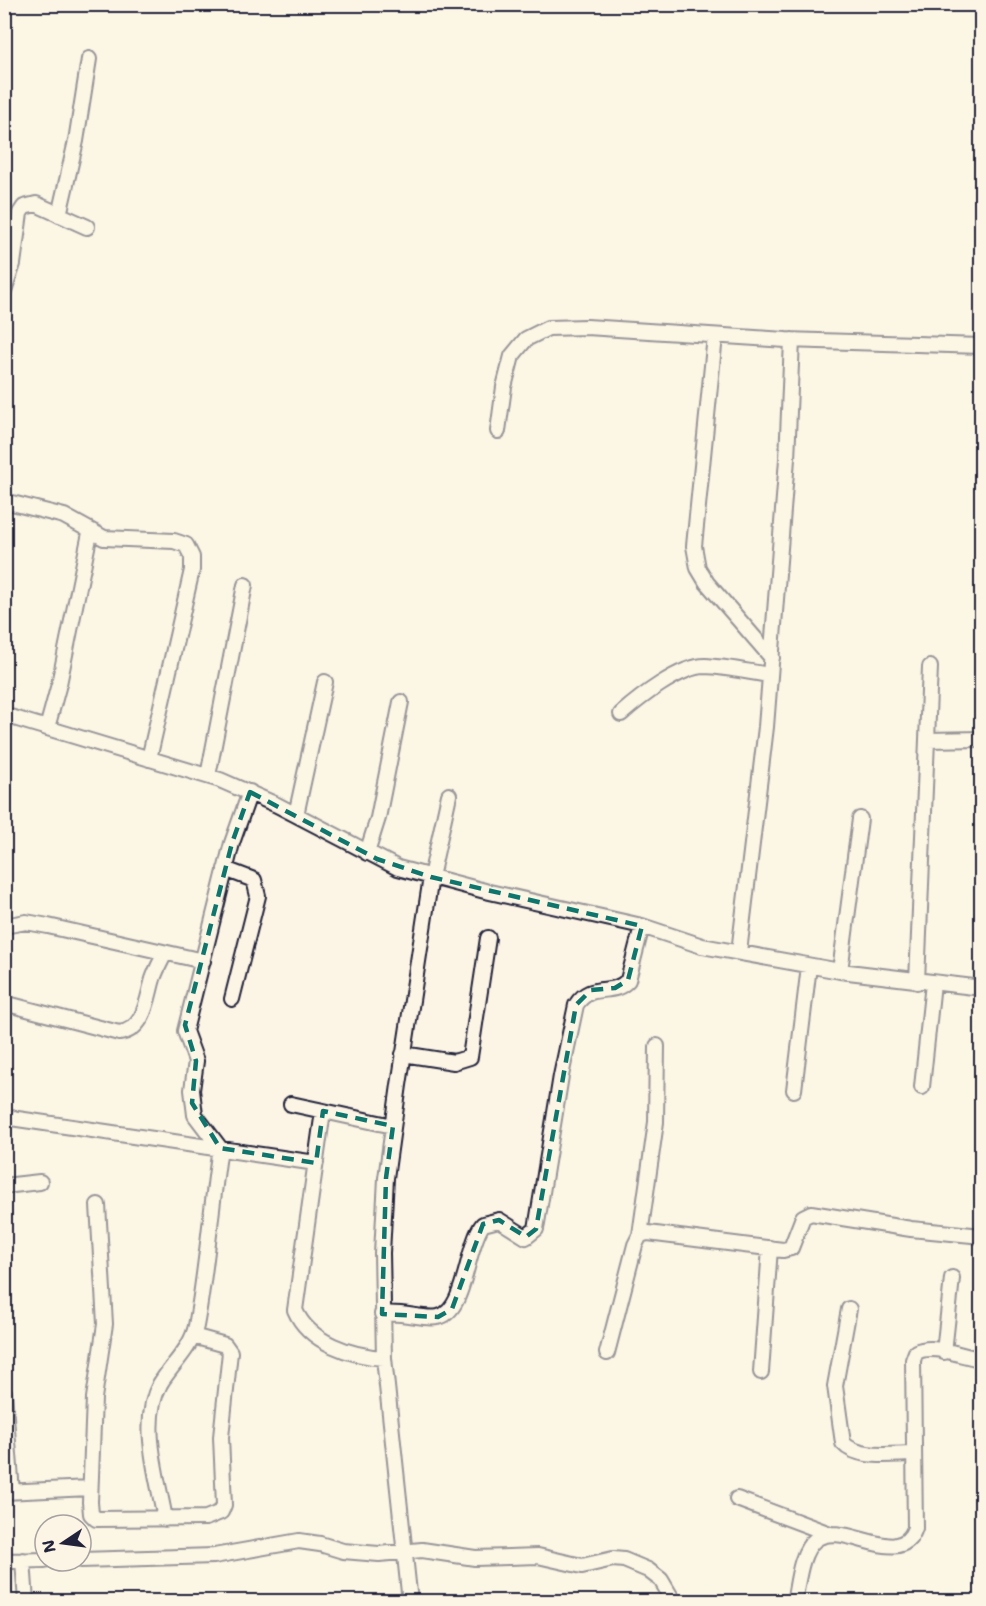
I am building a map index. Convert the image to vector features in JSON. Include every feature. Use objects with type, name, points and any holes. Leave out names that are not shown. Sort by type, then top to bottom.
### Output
[{"type":"street","points":[[59,214],[76,141],[89,59]]},
{"type":"street","points":[[4,291],[13,264],[20,213],[24,207],[36,204],[87,227]]},
{"type":"street","points":[[498,431],[504,387],[512,356],[526,339],[548,328],[599,328],[792,340],[981,346]]},
{"type":"street","points":[[715,336],[694,546],[698,568],[707,583],[772,658]]},
{"type":"street","points":[[739,952],[772,658],[788,459],[792,340]]},
{"type":"street","points":[[4,501],[64,516],[79,523],[90,533],[121,541],[174,542],[186,545],[192,557],[192,570],[149,759]]},
{"type":"street","points":[[47,728],[62,673],[90,533]]},
{"type":"street","points":[[208,776],[245,585]]},
{"type":"street","points":[[621,714],[642,697],[693,668],[704,666],[770,675]]},
{"type":"street","points":[[917,982],[930,667]]},
{"type":"street","points":[[296,814],[325,682]]},
{"type":"street","points":[[367,853],[378,818],[401,702]]},
{"type":"street","points":[[4,715],[208,776],[250,792],[398,868],[642,926],[681,941],[840,971],[981,988]]},
{"type":"street","points":[[927,740],[981,739]]},
{"type":"street","points":[[165,1519],[153,1443],[152,1405],[159,1386],[193,1336],[207,1253],[220,1148],[195,1115],[192,1089],[196,1061],[184,1031],[225,869],[250,792]]},
{"type":"street","points":[[410,1602],[384,1358],[382,1253],[386,1178],[403,1054],[431,877],[449,795]]},
{"type":"street","points":[[840,971],[860,819]]},
{"type":"street","points":[[225,869],[254,880],[258,896],[232,999]]},
{"type":"street","points":[[4,926],[26,922],[203,961]]},
{"type":"street","points":[[382,1314],[406,1312],[438,1317],[446,1314],[452,1309],[457,1299],[469,1253],[483,1224],[498,1220],[526,1237],[536,1229],[561,1076],[576,1005],[582,995],[591,990],[615,988],[628,980],[642,926]]},
{"type":"street","points":[[403,1054],[454,1062],[470,1057],[488,938]]},
{"type":"street","points":[[4,1003],[119,1033],[127,1032],[147,1006],[153,977],[165,953]]},
{"type":"street","points":[[794,1090],[809,966]]},
{"type":"street","points":[[922,1087],[933,983]]},
{"type":"street","points":[[607,1353],[635,1245],[640,1235],[640,1216],[656,1122],[657,1046]]},
{"type":"street","points":[[291,1104],[393,1126]]},
{"type":"street","points":[[323,1111],[295,1310],[300,1321],[310,1332],[332,1345],[366,1357],[384,1358]]},
{"type":"street","points":[[4,1118],[315,1163]]},
{"type":"street","points":[[4,1186],[40,1182]]},
{"type":"street","points":[[98,1205],[105,1324],[94,1398],[90,1488],[91,1514],[96,1519],[165,1519],[215,1516],[221,1512],[224,1505],[221,1437],[230,1352],[225,1345],[193,1336]]},
{"type":"street","points":[[640,1235],[657,1234],[770,1248],[791,1248],[803,1217],[811,1213],[868,1224],[981,1236]]},
{"type":"street","points":[[760,1372],[770,1248]]},
{"type":"street","points":[[944,1352],[952,1278]]},
{"type":"street","points":[[849,1309],[835,1386],[843,1443],[849,1449],[860,1453],[914,1454]]},
{"type":"street","points":[[737,1499],[830,1534],[894,1546],[905,1544],[912,1539],[915,1528],[913,1360],[916,1352],[922,1349],[981,1359]]},
{"type":"street","points":[[4,1392],[8,1492],[90,1488]]},
{"type":"street","points":[[794,1602],[807,1550],[815,1539],[830,1534]]},
{"type":"street","points":[[93,1560],[214,1556],[299,1541],[343,1551],[379,1554],[438,1551],[475,1558],[538,1556],[582,1566],[604,1559],[624,1560],[648,1569],[661,1580],[674,1602]]},
{"type":"street","points":[[23,1560],[26,1602]]},
{"type":"street","points":[[4,1561],[33,1560]]},
{"type":"highlighted area","points":[[250,792],[377,859],[431,877],[642,926],[628,980],[615,988],[591,990],[576,1005],[536,1229],[526,1237],[499,1220],[483,1224],[452,1309],[438,1317],[382,1314],[386,1178],[393,1126],[323,1111],[316,1163],[220,1148],[192,1103],[196,1061],[185,1025],[232,843]]}]
